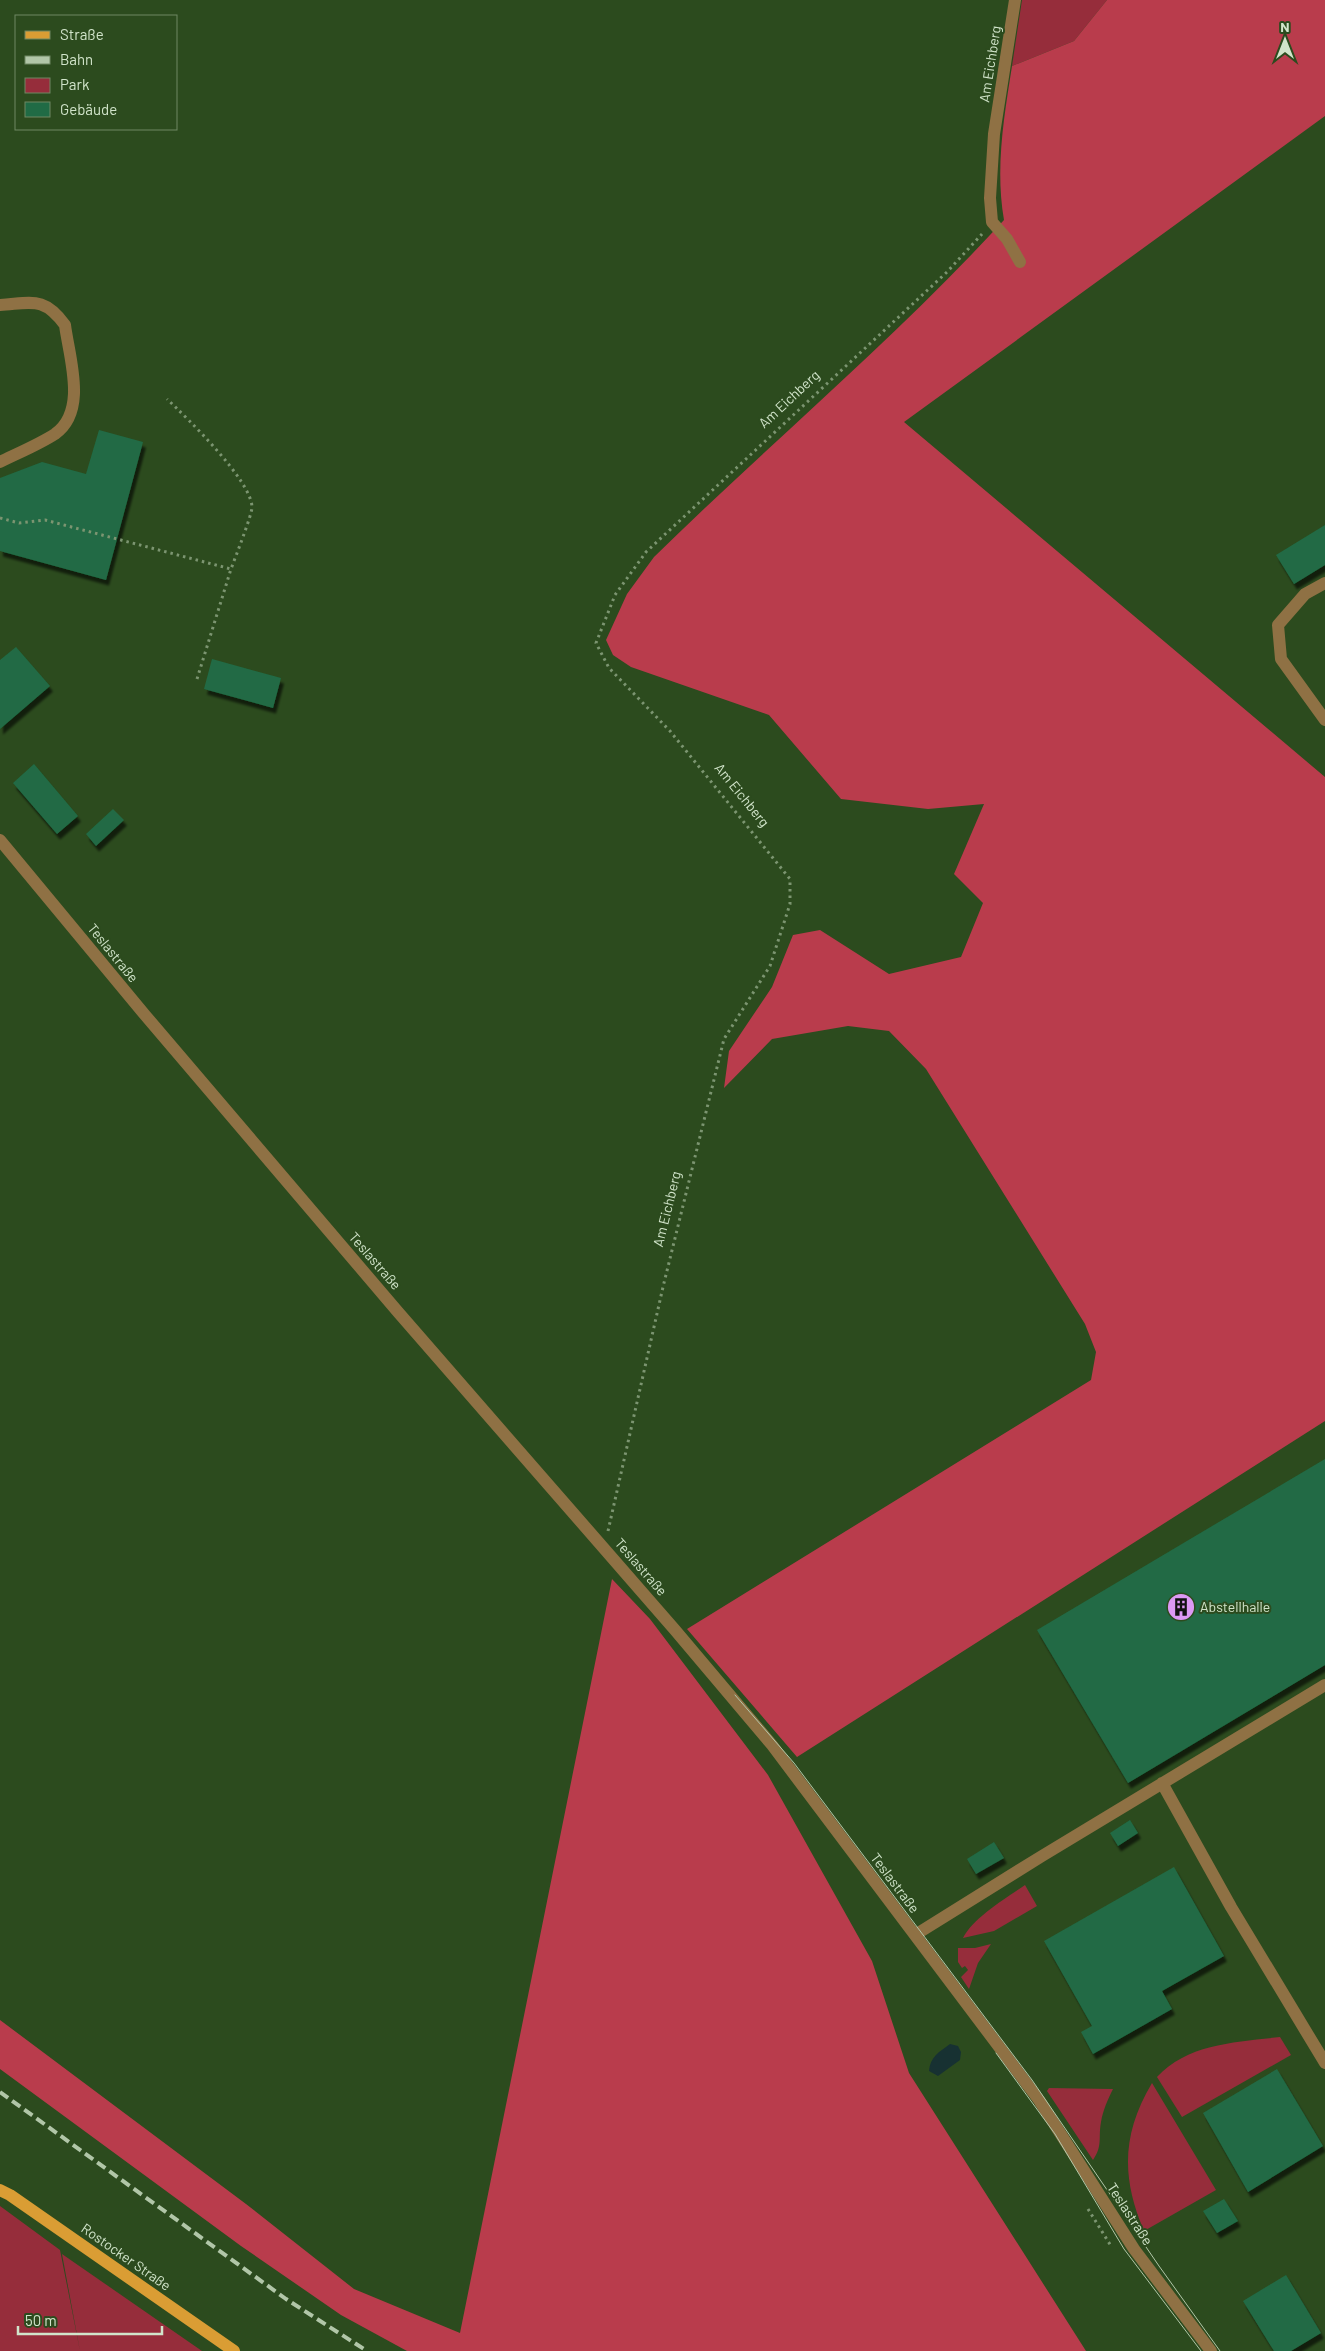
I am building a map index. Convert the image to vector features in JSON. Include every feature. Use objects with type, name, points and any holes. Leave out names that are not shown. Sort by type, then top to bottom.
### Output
[{"type":"main road","name":"Rostocker Straße","points":[[0,2190],[10,2194],[234,2351]]},
{"type":"street","name":"Am Eichberg","points":[[992,222],[990,198],[994,134],[1015,0]]},
{"type":"street","points":[[992,222],[1007,239],[1020,262]]},
{"type":"street","points":[[0,305],[35,302],[50,307],[58,315],[65,325],[74,403],[70,417],[56,433],[0,462]]},
{"type":"street","points":[[1325,583],[1305,594],[1278,625],[1280,659],[1325,720]]},
{"type":"street","name":"Teslastraße","points":[[0,840],[157,1030],[772,1745],[1043,2106],[1134,2249],[1211,2351]]},
{"type":"street","points":[[915,1935],[1325,1685]]},
{"type":"street","points":[[1162,1783],[1264,1963],[1325,2063]]},
{"type":"path","name":"Am Eichberg","points":[[604,1548],[663,1287],[724,1039],[770,966],[790,904],[790,879],[670,731],[609,668],[596,642],[615,595],[646,552],[947,272],[992,222]]},
{"type":"path","points":[[166,399],[216,450],[242,483],[252,507],[197,679]]},
{"type":"path","points":[[0,518],[19,523],[45,520],[231,569]]},
{"type":"path","points":[[1084,2201],[1095,2223],[1112,2247]]},
{"type":"green space","points":[[1022,0],[1107,0],[1074,41],[1012,66]]},
{"type":"green space","points":[[1025,1885],[1037,1906],[994,1931],[963,1938],[982,1916]]},
{"type":"green space","points":[[991,1944],[978,1963],[969,1989],[961,1977],[968,1970],[965,1966],[962,1968],[958,1962],[958,1948],[975,1948]]},
{"type":"green space","points":[[1280,2037],[1291,2055],[1182,2117],[1157,2077],[1183,2057],[1198,2051],[1231,2043]]},
{"type":"green space","points":[[1152,2083],[1216,2190],[1144,2231],[1131,2192],[1128,2156],[1135,2120]]},
{"type":"green space","points":[[1049,2088],[1113,2089],[1103,2113],[1099,2146],[1093,2160],[1047,2091]]},
{"type":"green space","points":[[0,2206],[60,2250],[80,2351],[0,2351]]},
{"type":"green space","points":[[62,2254],[202,2351],[80,2351]]},
{"type":"shaded area","points":[[1107,0],[1325,0],[1325,116],[904,422],[1325,777],[1325,1421],[797,1757],[687,1629],[1091,1380],[1096,1352],[1085,1324],[926,1069],[889,1031],[848,1026],[772,1039],[724,1088],[729,1051],[772,987],[793,935],[820,930],[889,974],[961,957],[983,903],[954,874],[984,804],[928,809],[841,799],[769,715],[631,667],[613,655],[606,640],[627,594],[654,557],[875,350],[1004,220],[1001,201],[1000,162],[1012,66],[1074,41]]},
{"type":"shaded area","points":[[612,1579],[650,1619],[768,1775],[872,1961],[909,2073],[1086,2351],[407,2351],[341,2315],[241,2246],[0,2069],[0,2020],[246,2204],[354,2289],[460,2333]]},
{"type":"water","points":[[950,2044],[958,2046],[961,2052],[960,2060],[938,2076],[929,2071],[933,2058]]},
{"type":"building","points":[[99,430],[143,442],[106,580],[0,551],[0,478],[42,462],[86,474]]},
{"type":"building","points":[[1325,525],[1325,565],[1294,584],[1276,555]]},
{"type":"building","points":[[16,647],[50,686],[0,729],[0,660]]},
{"type":"building","points":[[212,659],[281,678],[273,708],[204,689]]},
{"type":"building","points":[[34,764],[78,816],[57,834],[13,783]]},
{"type":"building","points":[[113,809],[124,820],[96,846],[86,834]]},
{"type":"building","name":"Abstellhalle","points":[[1325,1459],[1325,1665],[1128,1783],[1037,1630]]},
{"type":"building","points":[[1130,1820],[1138,1833],[1118,1846],[1110,1833]]},
{"type":"building","points":[[994,1842],[1004,1858],[976,1874],[967,1859]]},
{"type":"building","points":[[1174,1867],[1224,1956],[1162,1991],[1172,2009],[1093,2054],[1081,2032],[1092,2026],[1044,1941]]},
{"type":"building","points":[[1277,2069],[1323,2146],[1248,2192],[1203,2113]]},
{"type":"building","points":[[1224,2199],[1238,2221],[1217,2233],[1203,2211]]},
{"type":"building","points":[[1286,2275],[1321,2333],[1291,2351],[1274,2351],[1243,2301]]},
{"type":"tram line","points":[[735,1695],[794,1763],[1032,2080],[1159,2266],[1220,2351]]},
{"type":"tram line","points":[[996,2053],[1055,2134],[1124,2249],[1201,2351]]},
{"type":"railway","points":[[0,2092],[286,2299],[367,2351]]},
{"type":"place","name":"Abstellhalle","points":[[1181,1607]]}]
